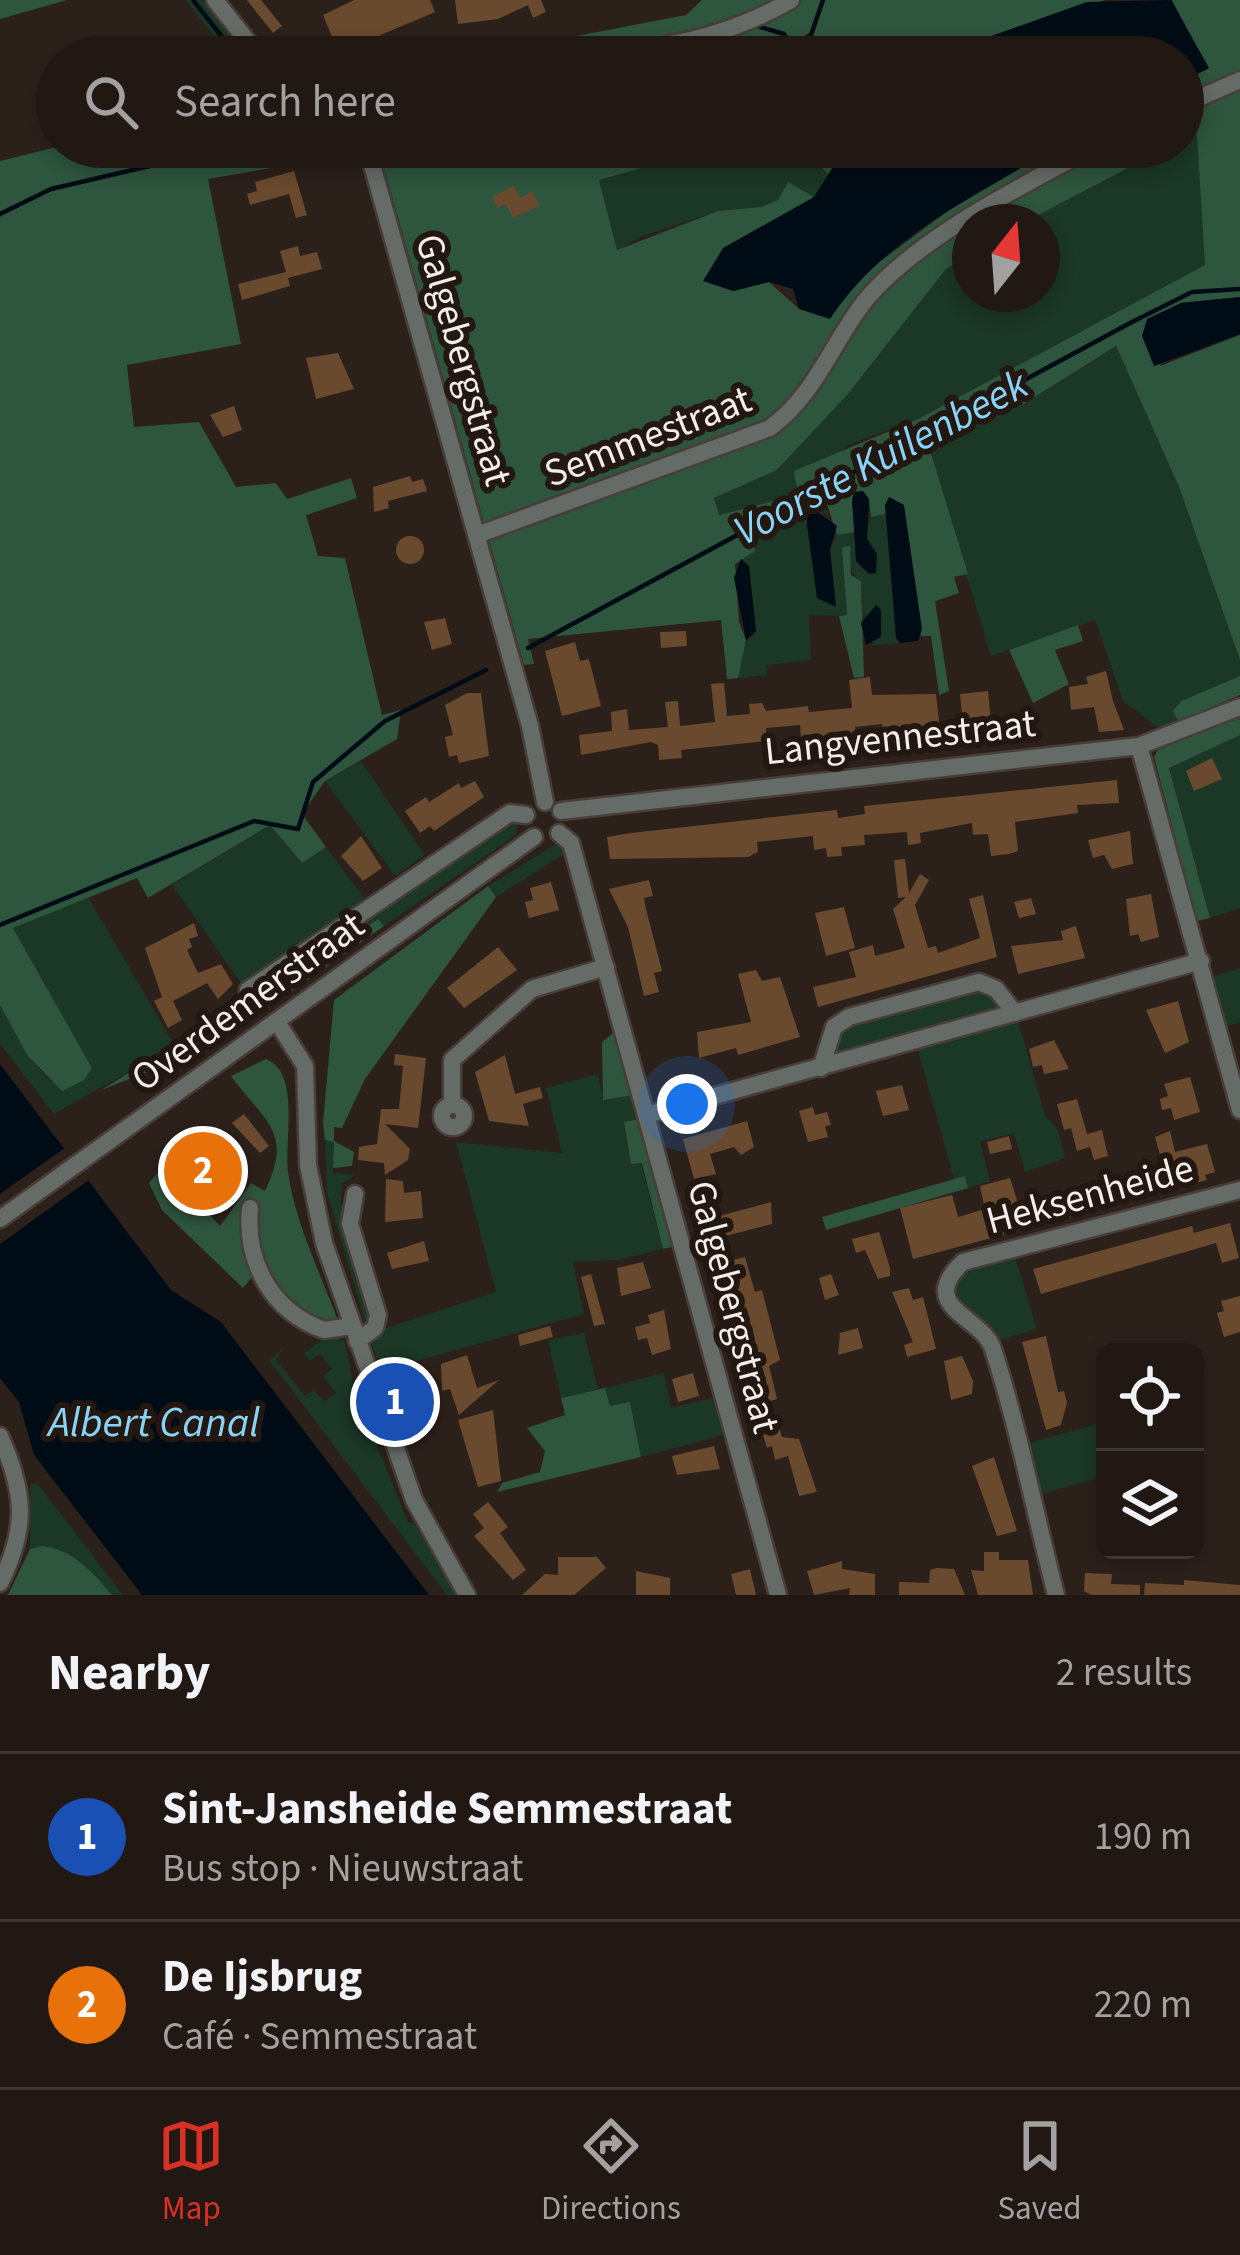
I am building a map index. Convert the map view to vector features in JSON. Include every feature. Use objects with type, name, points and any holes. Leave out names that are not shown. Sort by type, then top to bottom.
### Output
[{"type":"street","points":[[215,0],[243,36]]},
{"type":"street","points":[[710,36],[790,0]]},
{"type":"street","points":[[1204,96],[1240,80]]},
{"type":"street","name":"Galgebergstraat","points":[[373,168],[559,833],[571,843],[778,1595]]},
{"type":"street","name":"Semmestraat","points":[[477,535],[770,428],[800,403],[864,303],[896,269],[1055,168]]},
{"type":"street","name":"Langvennestraat","points":[[553,806],[1139,746],[1240,707]]},
{"type":"street","points":[[1139,746],[1240,1110]]},
{"type":"street","points":[[248,990],[510,813],[526,815],[553,806]]},
{"type":"street","points":[[526,815],[534,837],[547,840],[559,833]]},
{"type":"street","name":"Overdemerstraat","points":[[0,1219],[534,837]]},
{"type":"street","points":[[646,1115],[1201,961]]},
{"type":"street","points":[[452,1104],[452,1060],[517,1002],[532,989],[606,968]]},
{"type":"street","points":[[821,1068],[834,1027],[849,1016],[979,982],[996,989],[1015,1013]]},
{"type":"street","points":[[277,1022],[305,1066],[315,1212],[354,1333],[414,1500],[466,1595]]},
{"type":"street","name":"Heksenheide","points":[[1056,1595],[991,1342],[957,1316],[946,1292],[949,1275],[962,1262],[1240,1190]]},
{"type":"street","points":[[250,1208],[252,1257],[285,1306],[324,1330],[354,1333],[375,1328],[378,1316],[350,1224],[355,1194]]},
{"type":"street","points":[[0,1436],[24,1503],[19,1540],[0,1583]]},
{"type":"green space","points":[[0,0],[67,0],[0,19]]},
{"type":"green space","points":[[186,0],[208,0],[236,36],[214,36]]},
{"type":"green space","points":[[702,0],[1105,0],[996,36],[576,36],[686,15]]},
{"type":"green space","points":[[1172,0],[1240,0],[1240,297],[1180,303],[1160,366],[1240,335],[1240,660],[1179,487],[1116,346],[1019,407],[1009,392],[929,447],[968,574],[954,577],[959,593],[935,601],[949,691],[939,695],[931,636],[921,636],[885,505],[886,514],[871,517],[869,499],[852,500],[855,532],[837,535],[827,504],[820,500],[787,525],[779,517],[753,536],[755,551],[735,564],[739,622],[746,640],[738,678],[727,679],[721,620],[528,639],[534,664],[524,665],[384,168],[641,168],[599,180],[617,250],[718,211],[761,207],[778,200],[788,182],[814,197],[766,229],[733,291],[769,282],[799,309],[855,280],[952,209],[952,266],[848,394],[777,470],[714,498],[719,515],[798,495],[794,471],[918,419],[1205,265],[1199,168],[1204,168],[1204,71],[1208,69],[1204,36],[1191,36]]},
{"type":"green space","points":[[36,152],[36,168],[271,168],[208,179],[241,344],[127,365],[134,427],[199,422],[236,487],[276,483],[287,499],[351,478],[357,498],[306,515],[318,556],[345,558],[382,715],[401,710],[397,739],[325,781],[302,814],[326,847],[302,863],[270,825],[148,898],[137,878],[13,928],[92,1068],[84,1080],[62,1091],[27,1055],[0,1005],[0,161]]},
{"type":"green space","points":[[641,168],[822,168],[828,174],[814,197],[788,182],[778,200],[761,207],[718,211],[640,237],[617,251],[599,180]]},
{"type":"green space","points":[[1021,168],[1128,168],[1059,204],[960,204]]},
{"type":"green space","points":[[1128,168],[1199,168],[1206,265],[918,419],[848,445],[799,495],[718,515],[714,498],[777,470],[848,394],[952,266],[952,312],[1060,312],[1059,204]]},
{"type":"green space","points":[[1116,346],[1179,487],[1240,660],[1240,676],[1181,701],[1173,711],[1178,721],[1160,729],[1123,701],[1095,620],[991,656],[928,448],[1009,392],[1020,407]]},
{"type":"green space","points":[[820,500],[831,518],[822,511],[835,606],[830,549],[837,535],[855,532],[856,561],[871,517],[886,514],[900,643],[873,645],[865,613],[861,623],[863,596],[843,548],[847,616],[809,615],[811,660],[766,665],[767,675],[738,678],[740,651],[756,631],[749,566],[741,559],[755,551],[752,536],[779,517],[787,525]]},
{"type":"green space","points":[[850,546],[851,575],[861,581],[864,677],[854,678],[839,616],[847,615],[842,547]]},
{"type":"green space","points":[[1078,625],[1083,641],[1055,650],[1069,684],[1033,703],[1009,650]]},
{"type":"green space","points":[[1240,676],[1240,695],[1178,721],[1173,711],[1181,701]]},
{"type":"green space","points":[[1240,714],[1240,735],[1169,768],[1210,918],[1197,921],[1154,757],[1158,750]]},
{"type":"green space","points":[[1240,735],[1240,908],[1210,918],[1169,767]]},
{"type":"green space","points":[[361,761],[425,855],[395,876],[325,781]]},
{"type":"green space","points":[[511,819],[518,821],[516,835],[384,926],[377,919],[253,997],[249,994]]},
{"type":"green space","points":[[270,825],[302,863],[326,847],[368,903],[242,985],[172,885]]},
{"type":"green space","points":[[556,844],[567,852],[496,897],[488,886]]},
{"type":"green space","points":[[488,886],[496,897],[365,1079],[342,1128],[334,1127],[334,1141],[354,1152],[352,1166],[333,1168],[334,1142],[325,1140],[323,1123],[334,1000]]},
{"type":"green space","points":[[88,897],[175,1046],[54,1114],[0,1044],[0,1005],[27,1055],[51,1082],[92,1068],[13,928]]},
{"type":"green space","points":[[378,919],[384,926],[212,1047],[101,1090]]},
{"type":"green space","points":[[1240,968],[1240,1023],[1226,1026],[1212,977]]},
{"type":"green space","points":[[982,988],[1002,1004],[1002,1011],[841,1057],[832,1053],[837,1033],[851,1022]]},
{"type":"green space","points":[[1018,1021],[1045,1115],[1058,1130],[1065,1158],[1025,1172],[1014,1134],[980,1141],[990,1181],[968,1188],[965,1176],[954,1179],[918,1050]]},
{"type":"green space","points":[[617,1030],[633,1095],[603,1100],[602,1042]]},
{"type":"green space","points":[[266,1059],[284,1078],[291,1190],[338,1321],[333,1324],[305,1318],[260,1267],[243,1288],[162,1210],[149,1183],[164,1165],[220,1226],[251,1183],[265,1191],[277,1154],[276,1140],[264,1116],[231,1076]]},
{"type":"green space","points":[[598,1074],[603,1099],[633,1095],[639,1119],[624,1123],[631,1164],[641,1163],[663,1249],[617,1260],[573,1262],[584,1314],[381,1371],[372,1344],[380,1330],[496,1292],[456,1142],[562,1153],[546,1088]]},
{"type":"green space","points":[[639,1119],[672,1247],[663,1249],[642,1163],[631,1164],[624,1122]]},
{"type":"green space","points":[[325,1140],[334,1141],[333,1173],[355,1175],[342,1184],[341,1203],[374,1319],[366,1325],[327,1193]]},
{"type":"green space","points":[[965,1176],[968,1188],[826,1230],[822,1217]]},
{"type":"green space","points":[[1014,1254],[1037,1329],[996,1341],[953,1301],[955,1278]]},
{"type":"green space","points":[[584,1333],[598,1389],[561,1398],[548,1340]]},
{"type":"green space","points":[[328,1336],[345,1341],[354,1389],[408,1522],[414,1523],[458,1595],[447,1595],[269,1360],[283,1349],[276,1360],[305,1396],[314,1390],[324,1402],[336,1393],[323,1376],[332,1369],[320,1354],[310,1361],[304,1353]]},
{"type":"green space","points":[[664,1373],[671,1408],[716,1397],[727,1434],[641,1457],[630,1403],[610,1406],[605,1388]]},
{"type":"green space","points":[[605,1388],[610,1406],[630,1402],[641,1457],[497,1492],[502,1483],[540,1472],[545,1451],[527,1428],[565,1415],[561,1398]]},
{"type":"green space","points":[[1096,1424],[1096,1479],[1038,1495],[1025,1444]]},
{"type":"green space","points":[[37,1483],[123,1595],[112,1595],[65,1555],[30,1549],[30,1485]]},
{"type":"green space","points":[[42,1546],[72,1557],[112,1595],[8,1595],[30,1549]]},
{"type":"water","points":[[1171,0],[1191,36],[991,36],[1087,2]]},
{"type":"water","points":[[833,168],[1021,168],[952,204],[952,209],[876,265],[830,319],[799,309],[793,289],[769,282],[733,291],[703,281],[723,248],[814,197]]},
{"type":"water","points":[[1240,297],[1240,334],[1154,366],[1142,336],[1147,319],[1181,303]]},
{"type":"water","points":[[863,491],[869,499],[867,539],[877,554],[876,573],[869,574],[856,561],[852,500],[854,492]]},
{"type":"water","points":[[889,497],[904,505],[922,629],[918,641],[900,643],[896,638],[885,505]]},
{"type":"water","points":[[816,511],[837,526],[830,549],[836,607],[817,598],[807,525],[807,515]]},
{"type":"water","points":[[741,559],[749,566],[756,631],[746,640],[734,578]]},
{"type":"water","points":[[876,605],[881,610],[881,637],[866,645],[861,623]]},
{"type":"water","name":"Albert Canal","points":[[0,1064],[171,1290],[221,1322],[429,1595],[142,1595],[34,1455],[19,1402],[0,1378]]},
{"type":"pier","points":[[69,1145],[93,1177],[0,1244],[0,1194]]},
{"type":"building","points":[[247,0],[261,0],[282,26],[273,33]]},
{"type":"building","points":[[354,0],[430,0],[435,12],[378,36],[332,36],[323,15]]},
{"type":"building","points":[[455,0],[541,0],[546,12],[533,18],[528,5],[498,19],[458,24]]},
{"type":"building","points":[[294,171],[307,215],[296,218],[289,194],[250,205],[247,194],[257,191],[255,182]]},
{"type":"building","points":[[514,186],[520,198],[533,191],[539,206],[513,218],[506,204],[498,208],[492,197]]},
{"type":"building","points":[[298,246],[300,256],[317,252],[322,269],[288,278],[290,286],[242,300],[238,284],[286,272],[280,251]]},
{"type":"building","points":[[338,353],[354,389],[316,399],[306,358]]},
{"type":"building","points":[[234,406],[242,430],[223,437],[210,415]]},
{"type":"building","points":[[410,476],[412,482],[423,479],[427,491],[388,501],[389,508],[374,512],[373,487]]},
{"type":"building","points":[[410,536],[420,540],[424,550],[420,560],[410,564],[400,560],[396,550],[400,540]]},
{"type":"building","points":[[445,618],[452,644],[432,650],[424,622]]},
{"type":"building","points":[[686,631],[687,646],[661,648],[660,632]]},
{"type":"building","points":[[575,642],[580,661],[589,659],[601,706],[562,716],[545,651]]},
{"type":"building","points":[[1106,671],[1124,730],[1099,732],[1094,707],[1071,710],[1069,687],[1088,684],[1086,677]]},
{"type":"building","points":[[870,677],[872,695],[936,694],[940,731],[883,737],[882,724],[855,727],[856,736],[801,738],[800,725],[766,728],[767,741],[681,750],[682,758],[659,760],[658,745],[651,742],[581,755],[579,735],[612,731],[611,712],[627,709],[629,730],[668,727],[665,702],[678,701],[680,726],[715,722],[711,684],[724,683],[727,716],[750,714],[749,704],[762,703],[766,711],[852,708],[849,680]]},
{"type":"building","points":[[988,691],[991,723],[963,725],[960,694]]},
{"type":"building","points":[[467,693],[481,693],[489,756],[459,763],[457,755],[449,757],[445,737],[453,735],[445,705]]},
{"type":"building","points":[[1212,758],[1222,779],[1194,791],[1186,771]]},
{"type":"building","points":[[1117,780],[1119,803],[1077,805],[1078,813],[1015,822],[1018,851],[1009,854],[991,856],[988,834],[973,835],[972,823],[920,833],[921,843],[908,845],[907,832],[864,835],[865,845],[841,847],[842,856],[827,857],[826,848],[814,850],[813,836],[757,842],[758,852],[748,857],[610,859],[607,837],[837,810],[838,818],[865,814],[864,806]]},
{"type":"building","points":[[475,781],[484,797],[434,831],[430,826],[420,833],[405,811],[426,797],[429,802],[459,783],[461,788]]},
{"type":"building","points":[[1130,831],[1133,864],[1112,869],[1104,855],[1093,858],[1088,840]]},
{"type":"building","points":[[361,836],[382,868],[363,881],[341,856]]},
{"type":"building","points":[[905,859],[909,893],[920,874],[929,880],[915,905],[928,948],[936,946],[938,953],[980,938],[969,899],[983,895],[997,957],[818,1007],[813,987],[856,977],[849,952],[873,945],[875,956],[905,948],[893,909],[906,897],[898,898],[894,860]]},
{"type":"building","points":[[649,880],[653,896],[644,898],[662,971],[654,973],[659,992],[644,996],[628,927],[609,889]]},
{"type":"building","points":[[551,882],[559,910],[529,918],[525,902],[533,900],[530,888]]},
{"type":"building","points":[[1151,894],[1159,937],[1141,942],[1138,934],[1130,936],[1126,899]]},
{"type":"building","points":[[1031,898],[1036,914],[1019,918],[1014,902]]},
{"type":"building","points":[[844,907],[855,948],[826,956],[815,913]]},
{"type":"building","points":[[194,923],[198,936],[189,939],[192,947],[187,950],[198,973],[221,964],[233,984],[218,999],[207,983],[173,1001],[182,1020],[168,1028],[154,1001],[162,997],[145,948]]},
{"type":"building","points":[[1076,926],[1085,958],[1018,974],[1011,946],[1063,940],[1061,931]]},
{"type":"building","points":[[498,947],[517,970],[464,1008],[447,988]]},
{"type":"building","points":[[756,970],[762,981],[780,977],[800,1037],[738,1055],[736,1048],[699,1058],[697,1032],[751,1022],[738,974]]},
{"type":"building","points":[[1178,1001],[1189,1042],[1165,1053],[1146,1010]]},
{"type":"building","points":[[1054,1040],[1069,1069],[1044,1074],[1042,1065],[1033,1067],[1029,1049]]},
{"type":"building","points":[[395,1054],[426,1058],[418,1128],[385,1124],[410,1149],[408,1160],[385,1175],[384,1163],[358,1160],[359,1147],[377,1144],[381,1109],[399,1109],[403,1066],[394,1065]]},
{"type":"building","points":[[505,1055],[515,1094],[540,1087],[543,1098],[523,1104],[529,1126],[489,1121],[475,1072]]},
{"type":"building","points":[[1190,1077],[1200,1112],[1174,1120],[1171,1108],[1162,1110],[1160,1099],[1168,1096],[1164,1084]]},
{"type":"building","points":[[902,1085],[909,1110],[883,1116],[876,1091]]},
{"type":"building","points":[[1077,1099],[1087,1134],[1102,1130],[1108,1156],[1094,1160],[1090,1147],[1077,1151],[1071,1128],[1064,1130],[1057,1104]]},
{"type":"building","points":[[813,1107],[815,1115],[827,1112],[831,1125],[825,1126],[828,1137],[808,1142],[799,1111]]},
{"type":"building","points":[[244,1114],[269,1146],[260,1153],[232,1123]]},
{"type":"building","points":[[747,1121],[754,1147],[741,1155],[734,1147],[710,1154],[716,1174],[694,1179],[683,1139]]},
{"type":"building","points":[[1170,1131],[1175,1152],[1207,1144],[1215,1172],[1205,1175],[1207,1180],[913,1259],[900,1208],[952,1195],[958,1217],[985,1209],[980,1186],[1010,1178],[1019,1206],[1140,1174],[1163,1166],[1155,1137]]},
{"type":"building","points":[[1009,1136],[1012,1149],[990,1154],[987,1142]]},
{"type":"building","points":[[211,1145],[214,1149],[220,1145],[231,1154],[198,1182],[194,1177],[183,1185],[176,1176]]},
{"type":"building","points":[[386,1179],[403,1181],[404,1193],[421,1191],[423,1218],[385,1222]]},
{"type":"building","points":[[771,1202],[772,1224],[714,1239],[708,1219]]},
{"type":"building","points":[[1230,1223],[1239,1258],[1222,1263],[1216,1243],[1041,1294],[1033,1269],[1192,1226],[1194,1233]]},
{"type":"building","points":[[879,1232],[890,1276],[878,1279],[865,1250],[856,1253],[852,1239]]},
{"type":"building","points":[[424,1241],[429,1261],[392,1269],[387,1253]]},
{"type":"building","points":[[745,1257],[755,1292],[762,1290],[780,1360],[769,1366],[777,1399],[760,1404],[741,1317],[734,1319],[730,1303],[736,1301],[725,1262]]},
{"type":"building","points":[[643,1262],[651,1288],[621,1296],[617,1268]]},
{"type":"building","points":[[591,1274],[605,1324],[594,1326],[581,1277]]},
{"type":"building","points":[[831,1274],[839,1295],[825,1300],[819,1278]]},
{"type":"building","points":[[909,1288],[913,1300],[923,1297],[936,1349],[907,1357],[904,1345],[913,1342],[892,1292]]},
{"type":"building","points":[[1240,1296],[1240,1332],[1224,1337],[1217,1313],[1224,1311],[1221,1301]]},
{"type":"building","points":[[664,1310],[671,1349],[652,1355],[647,1338],[638,1340],[635,1327],[650,1323],[648,1315]]},
{"type":"building","points":[[550,1326],[553,1337],[520,1346],[518,1335]]},
{"type":"building","points":[[858,1328],[863,1348],[838,1355],[840,1333]]},
{"type":"building","points":[[1046,1336],[1058,1392],[1064,1391],[1067,1403],[1061,1425],[1046,1430],[1022,1342]]},
{"type":"building","points":[[467,1355],[477,1388],[499,1380],[459,1415],[450,1389],[442,1391],[441,1364]]},
{"type":"building","points":[[962,1356],[973,1381],[972,1394],[951,1400],[944,1361]]},
{"type":"building","points":[[693,1373],[699,1396],[678,1402],[672,1379]]},
{"type":"building","points":[[493,1410],[501,1481],[478,1487],[458,1420]]},
{"type":"building","points":[[780,1430],[782,1437],[799,1439],[817,1492],[799,1496],[788,1456],[775,1460],[772,1446],[767,1448],[763,1435]]},
{"type":"building","points":[[714,1446],[720,1469],[677,1475],[672,1456]]},
{"type":"building","points":[[994,1457],[1017,1531],[997,1536],[972,1466]]},
{"type":"building","points":[[488,1502],[508,1527],[500,1533],[526,1570],[513,1580],[474,1536],[484,1528],[473,1514]]},
{"type":"building","points":[[984,1552],[999,1552],[999,1560],[1028,1560],[1033,1595],[978,1595],[971,1570],[984,1571]]},
{"type":"building","points":[[558,1557],[597,1557],[606,1568],[574,1595],[522,1595],[545,1574],[558,1575]]},
{"type":"building","points":[[842,1561],[842,1569],[875,1574],[875,1595],[849,1595],[850,1588],[814,1595],[807,1571]]},
{"type":"building","points":[[750,1569],[756,1595],[736,1595],[731,1574]]},
{"type":"building","points":[[954,1569],[965,1595],[899,1595],[899,1582],[929,1583],[930,1570]]},
{"type":"building","points":[[636,1571],[670,1578],[670,1595],[636,1595]]},
{"type":"building","points":[[1085,1573],[1112,1574],[1111,1584],[1140,1585],[1140,1595],[1091,1595],[1084,1591]]},
{"type":"building","points":[[1184,1580],[1240,1585],[1240,1595],[1144,1595],[1145,1583],[1184,1585]]},
{"type":"waterway","points":[[193,0],[221,36]]},
{"type":"waterway","points":[[809,36],[823,0]]},
{"type":"waterway","points":[[757,26],[785,36]]},
{"type":"waterway","points":[[0,214],[51,189],[141,168]]},
{"type":"waterway","name":"Voorste Kuilenbeek","points":[[528,648],[1132,322],[1192,292],[1240,289]]},
{"type":"waterway","name":"Voorste Kuilenbeek","points":[[0,925],[254,821],[298,829],[313,782],[385,721],[486,670]]},
{"type":"place","name":"De Ijsbrug","points":[[203,1171]]},
{"type":"place","name":"Sint-Jansheide Semmestraat","points":[[395,1402]]}]
